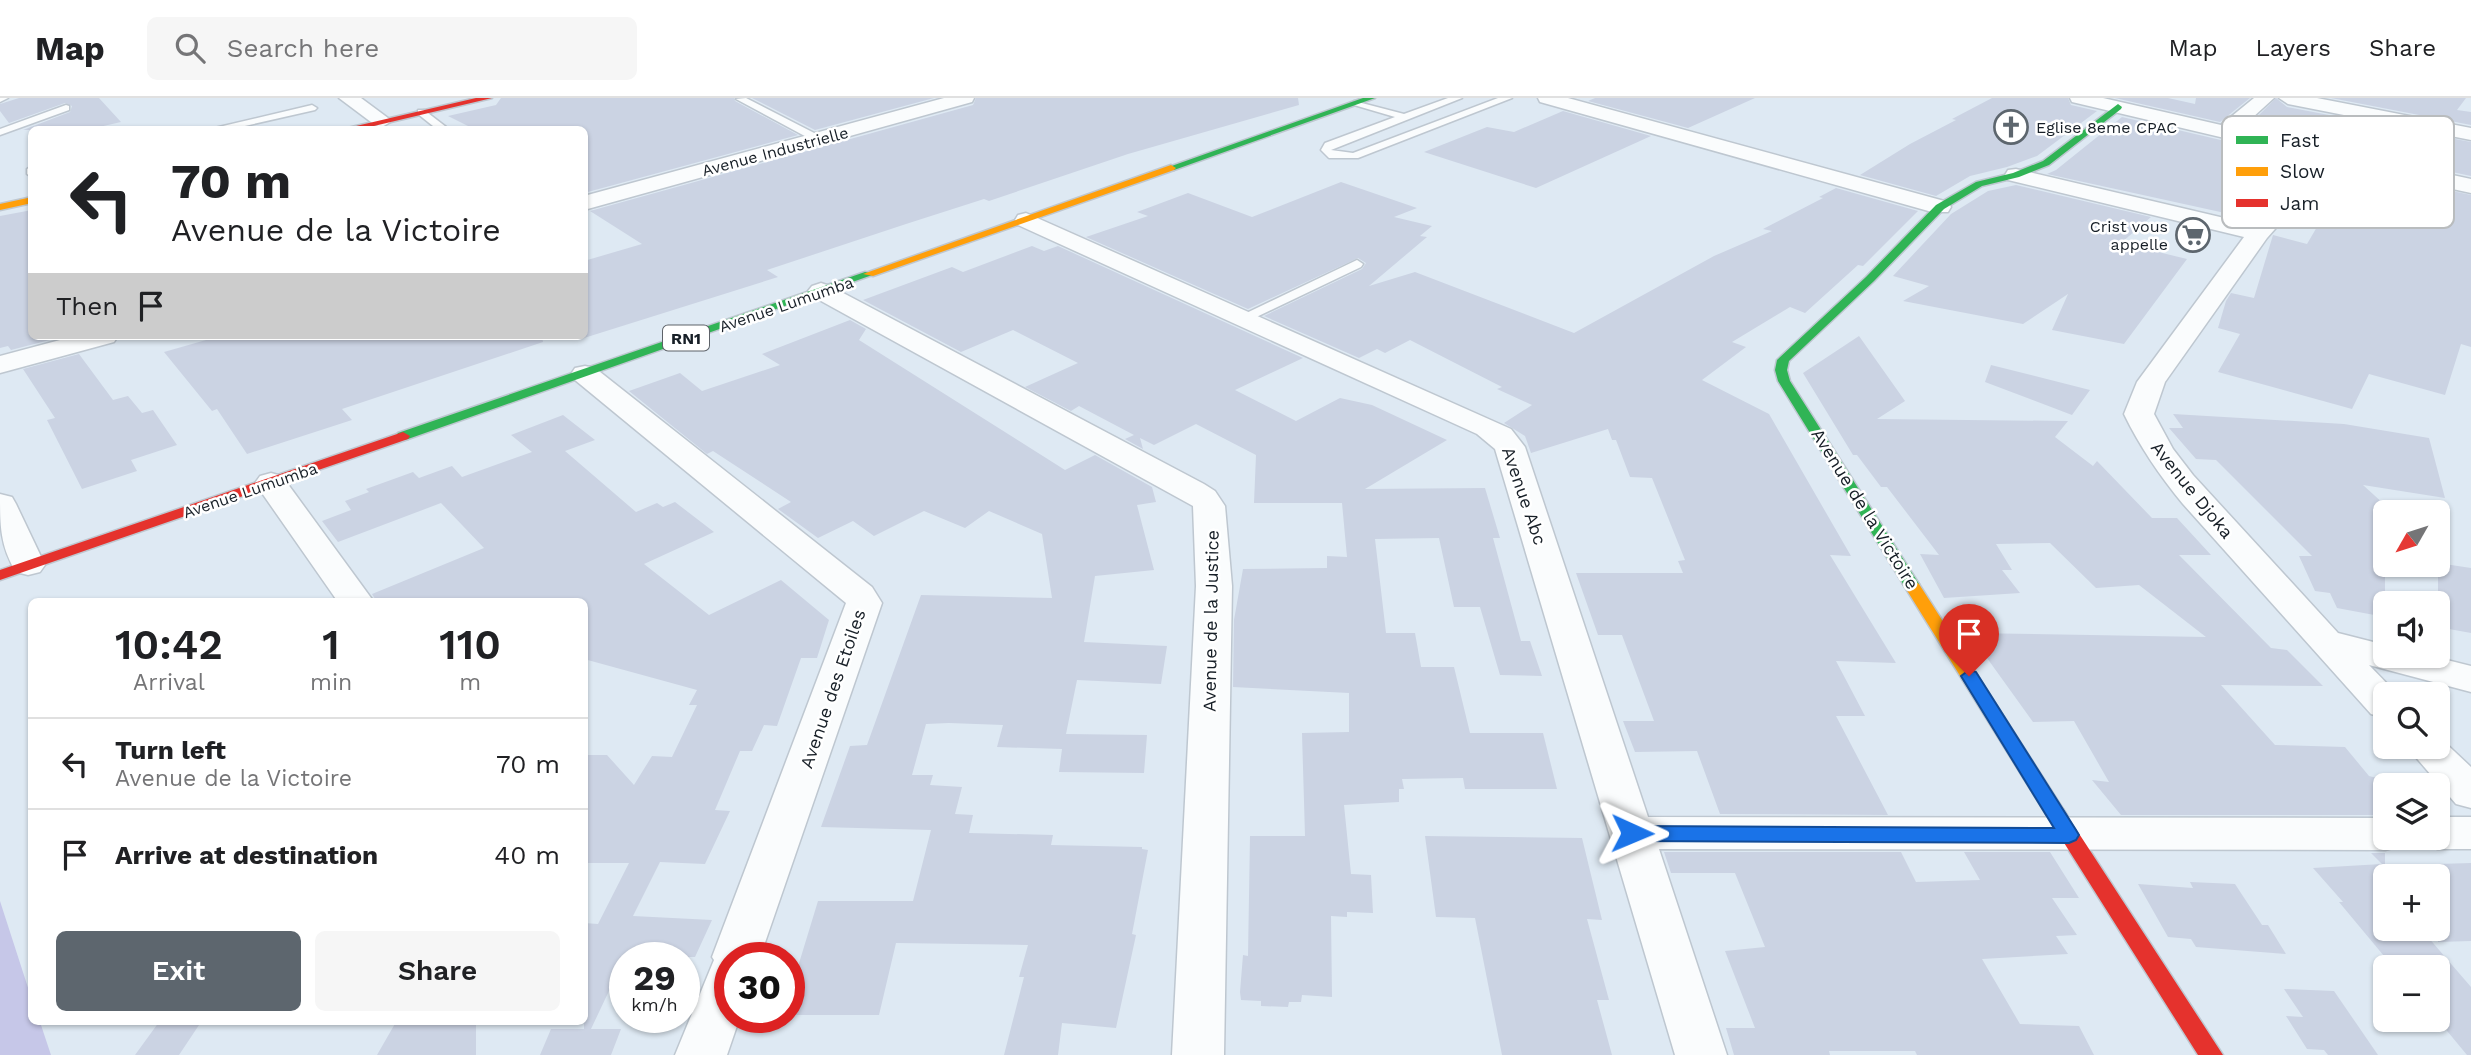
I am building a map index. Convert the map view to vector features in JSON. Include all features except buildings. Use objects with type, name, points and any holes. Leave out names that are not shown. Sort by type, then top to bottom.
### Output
[{"type":"main road","points":[[360,126],[488,98]]},
{"type":"main road","name":"Avenue Lumumba","points":[[14,570],[585,374],[1364,101]]},
{"type":"main road","name":"Avenue de la Victoire","points":[[2118,107],[2046,163],[2015,175],[1979,184],[1940,207],[1870,279],[1781,360],[1780,370],[2069,835],[2211,1055]]},
{"type":"main road","points":[[0,207],[28,201]]},
{"type":"street","points":[[348,98],[382,121]]},
{"type":"street","name":"Avenue Industrielle","points":[[588,202],[965,98]]},
{"type":"street","points":[[1547,98],[1940,207]]},
{"type":"street","points":[[2079,98],[2222,130]]},
{"type":"street","points":[[2244,116],[2265,98]]},
{"type":"street","points":[[2288,98],[2380,116]]},
{"type":"street","points":[[2015,175],[2222,224]]},
{"type":"street","name":"Avenue Abc","points":[[1026,220],[1488,428],[1500,435],[1510,447],[1701,1055]]},
{"type":"street","points":[[2238,228],[2259,233]]},
{"type":"street","name":"Avenue Djoka","points":[[2263,228],[2151,382],[2138,414],[2151,443],[2175,474],[2324,642],[2373,693]]},
{"type":"street","name":"Avenue de la Justice","points":[[821,291],[1193,491],[1204,498],[1209,506],[1214,586],[1198,1055]]},
{"type":"street","points":[[0,365],[91,340]]},
{"type":"street","name":"Avenue des Etoiles","points":[[585,374],[859,595],[864,603],[741,942]]},
{"type":"street","points":[[271,483],[353,598]]},
{"type":"street","points":[[0,504],[14,570]]},
{"type":"street","points":[[2324,642],[2471,679]]},
{"type":"street","points":[[2438,759],[2471,793]]},
{"type":"street","points":[[1632,833],[2373,834]]},
{"type":"street","points":[[2450,833],[2471,833]]},
{"type":"street","points":[[701,1055],[714,1019]]},
{"type":"lane","points":[[1458,98],[1329,145],[1326,150],[1329,155],[1354,156],[1507,98]]},
{"type":"lane","points":[[741,99],[818,139]]},
{"type":"lane","points":[[1364,101],[1434,127]]},
{"type":"lane","points":[[0,132],[66,108]]},
{"type":"lane","points":[[229,126],[312,108]]},
{"type":"lane","points":[[421,112],[440,126]]},
{"type":"lane","points":[[1243,318],[1357,264]]},
{"type":"shaded area","points":[[0,901],[28,988],[28,1025],[41,1025],[51,1055],[0,1055]]},
{"type":"traffic: fast","points":[[1171,168],[1371,98]]},
{"type":"traffic: fast","points":[[1911,584],[1784,381],[1781,370],[1783,360],[1870,279],[1940,207],[1979,184],[2016,175],[2046,163],[2118,107]]},
{"type":"traffic: fast","points":[[403,436],[869,274]]},
{"type":"traffic: slow","points":[[869,274],[1171,168]]},
{"type":"traffic: slow","points":[[0,207],[28,201]]},
{"type":"traffic: slow","points":[[1911,584],[2056,814]]},
{"type":"traffic: jam","points":[[361,126],[488,98]]},
{"type":"traffic: jam","points":[[0,575],[403,436]]},
{"type":"traffic: jam","points":[[2056,814],[2211,1055]]},
{"type":"place","name":"Eglise 8eme CPAC","points":[[2011,127]]},
{"type":"place","name":"Crist vous appelle","points":[[2193,235]]},
{"type":"route","points":[[1632,833],[2069,835],[1969,676]]}]
